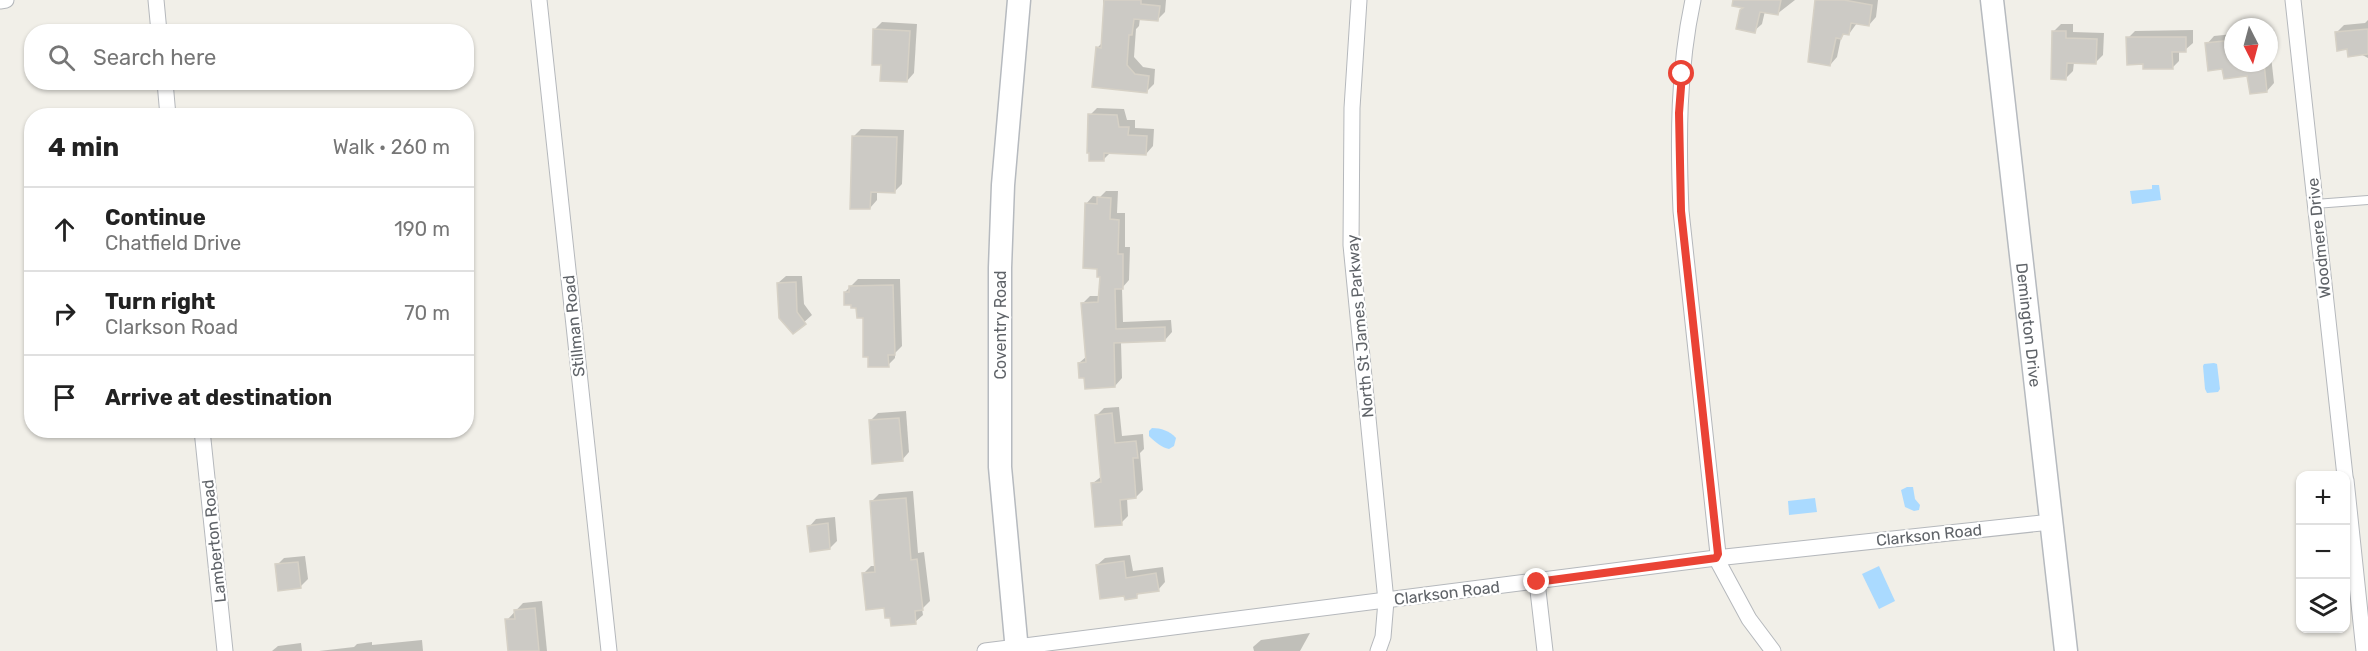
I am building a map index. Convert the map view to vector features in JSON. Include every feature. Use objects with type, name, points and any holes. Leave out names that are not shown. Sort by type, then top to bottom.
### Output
[{"type":"street","points":[[0,1],[6,0]]},
{"type":"street","points":[[156,0],[158,24]]},
{"type":"street","name":"Stillman Road","points":[[539,0],[609,651]]},
{"type":"street","name":"Coventry Road","points":[[1016,649],[1000,467],[999,268],[1003,185],[1019,0]]},
{"type":"street","name":"North St James Parkway","points":[[1359,0],[1352,108],[1351,245],[1386,601],[1383,637],[1378,651]]},
{"type":"street","points":[[1693,0],[1688,24],[1679,113],[1681,199],[1718,551],[1716,558],[1749,619],[1773,651]]},
{"type":"street","name":"Demington Drive","points":[[1992,0],[2066,651]]},
{"type":"street","name":"Woodmere Drive","points":[[2293,0],[2344,471]]},
{"type":"street","points":[[166,90],[167,108]]},
{"type":"street","name":"Lamberton Road","points":[[203,438],[225,651]]},
{"type":"street","points":[[2350,518],[2364,651]]},
{"type":"street","name":"Clarkson Road","points":[[985,651],[1016,649],[1716,558],[2051,522]]},
{"type":"street","points":[[1537,582],[1545,651]]},
{"type":"lane","points":[[2315,204],[2368,200]]},
{"type":"water","points":[[2152,185],[2159,185],[2161,200],[2132,204],[2130,191],[2152,189]]},
{"type":"water","points":[[2217,364],[2220,389],[2218,392],[2207,393],[2203,366]]},
{"type":"water","points":[[1152,428],[1165,430],[1174,436],[1176,438],[1174,446],[1169,449],[1156,442],[1149,436]]},
{"type":"water","points":[[1913,487],[1915,499],[1920,505],[1919,510],[1914,511],[1905,507],[1901,490]]},
{"type":"water","points":[[1815,498],[1817,512],[1789,515],[1788,501]]},
{"type":"water","points":[[1879,566],[1895,601],[1879,609],[1862,574]]},
{"type":"building","points":[[1104,0],[1141,0],[1141,4],[1160,6],[1158,21],[1134,19],[1132,35],[1129,35],[1127,65],[1135,74],[1149,76],[1147,93],[1092,87],[1096,47],[1101,48]]},
{"type":"building","points":[[1733,0],[1781,0],[1778,15],[1760,12],[1755,33],[1736,29],[1740,10],[1743,8],[1732,6]]},
{"type":"building","points":[[1815,0],[1844,0],[1872,5],[1869,26],[1851,23],[1849,35],[1843,34],[1841,39],[1836,38],[1830,66],[1808,62]]},
{"type":"building","points":[[873,29],[910,31],[907,82],[880,81],[881,65],[872,65]]},
{"type":"building","points":[[2368,29],[2368,54],[2348,57],[2347,49],[2337,51],[2335,32]]},
{"type":"building","points":[[2052,31],[2066,31],[2066,38],[2097,39],[2096,64],[2067,63],[2066,80],[2051,79]]},
{"type":"building","points":[[2126,37],[2186,37],[2186,52],[2172,52],[2173,69],[2143,69],[2143,64],[2127,65]]},
{"type":"building","points":[[2224,41],[2224,72],[2265,72],[2267,92],[2250,94],[2247,76],[2224,79],[2222,69],[2208,71],[2205,43]]},
{"type":"building","points":[[1088,114],[1117,115],[1119,127],[1129,127],[1128,135],[1147,136],[1146,155],[1104,153],[1104,161],[1089,161],[1089,153],[1087,153]]},
{"type":"building","points":[[852,136],[897,137],[895,193],[871,192],[870,209],[850,209]]},
{"type":"building","points":[[1097,197],[1111,198],[1110,219],[1119,220],[1118,254],[1123,254],[1123,289],[1115,289],[1116,329],[1165,327],[1165,341],[1114,343],[1115,387],[1085,389],[1084,378],[1079,378],[1078,363],[1086,362],[1081,303],[1098,302],[1100,277],[1097,277],[1097,269],[1083,268],[1085,203],[1097,204]]},
{"type":"building","points":[[796,282],[797,312],[806,324],[793,334],[779,318],[777,283]]},
{"type":"building","points":[[893,285],[895,355],[888,355],[889,367],[868,367],[868,357],[863,357],[863,318],[857,318],[856,308],[844,305],[844,292],[849,292],[849,286]]},
{"type":"building","points":[[1112,413],[1115,443],[1136,441],[1138,458],[1133,458],[1136,498],[1120,500],[1122,525],[1095,527],[1091,483],[1101,482],[1095,415]]},
{"type":"building","points":[[899,418],[903,461],[872,464],[869,420]]},
{"type":"building","points":[[906,498],[911,560],[917,559],[923,610],[915,611],[916,624],[891,626],[890,618],[885,618],[884,608],[866,610],[862,573],[875,572],[870,501]]},
{"type":"building","points":[[828,523],[830,549],[810,552],[807,526]]},
{"type":"building","points":[[1124,561],[1126,578],[1156,573],[1159,591],[1137,594],[1137,598],[1125,600],[1124,596],[1100,599],[1096,565]]},
{"type":"building","points":[[298,562],[301,588],[278,591],[275,564]]},
{"type":"building","points":[[535,608],[539,651],[508,651],[505,619],[515,619],[514,610]]},
{"type":"route","points":[[1537,582],[1716,558],[1718,554],[1681,211],[1679,113],[1682,74]]}]
